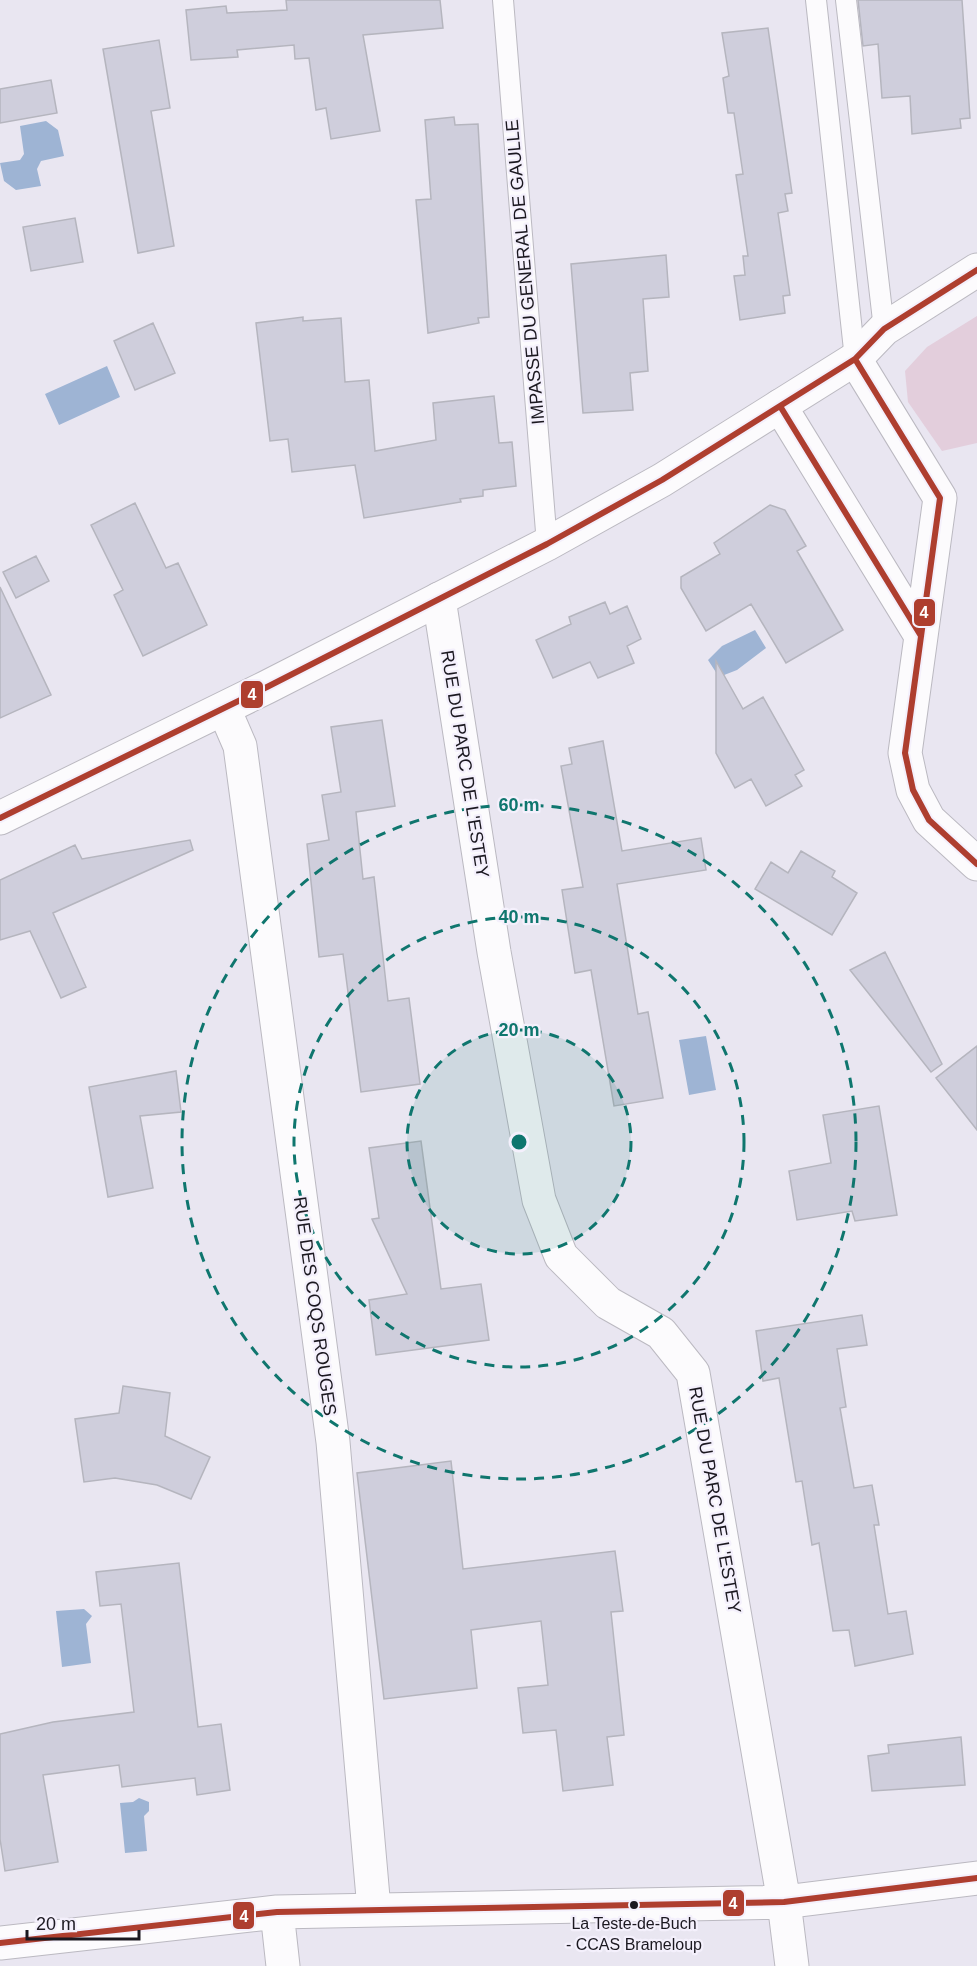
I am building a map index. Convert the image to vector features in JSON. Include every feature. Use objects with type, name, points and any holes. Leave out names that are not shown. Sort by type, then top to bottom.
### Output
[{"type":"street","points":[[0,818],[224,709],[547,544],[662,480],[855,359],[884,329],[977,270]]},
{"type":"street","points":[[855,359],[940,498],[905,753],[913,790],[929,820],[977,864]]},
{"type":"street","points":[[780,406],[921,636]]},
{"type":"street","name":"RUE DU PARC DE L'ESTEY","points":[[439,599],[494,952],[539,1200],[561,1256],[608,1303],[661,1333],[693,1373],[784,1902],[792,1966]]},
{"type":"street","name":"RUE DES COQS ROUGES","points":[[224,709],[240,746],[333,1442],[374,1909]]},
{"type":"street","points":[[0,1943],[277,1912],[784,1902],[977,1878]]},
{"type":"street","points":[[277,1912],[283,1966]]},
{"type":"lane","name":"IMPASSE DU GENERAL DE GAULLE","points":[[503,0],[547,544]]},
{"type":"lane","points":[[816,0],[855,359]]},
{"type":"lane","points":[[846,0],[884,329]]},
{"type":"shaded area","points":[[977,316],[977,443],[942,451],[908,402],[905,371],[927,347]]},
{"type":"water","points":[[46,121],[58,130],[64,156],[41,161],[37,169],[41,186],[16,190],[4,181],[0,163],[20,160],[24,154],[20,126]]},
{"type":"water","points":[[107,366],[120,397],[59,425],[45,394]]},
{"type":"water","points":[[755,630],[766,648],[737,670],[719,677],[708,660],[722,646]]},
{"type":"water","points":[[706,1036],[716,1090],[689,1095],[679,1040]]},
{"type":"water","points":[[84,1609],[92,1616],[86,1624],[91,1663],[62,1667],[56,1611]]},
{"type":"water","points":[[139,1798],[149,1802],[149,1811],[144,1816],[147,1851],[125,1853],[120,1803],[133,1802]]},
{"type":"building","points":[[286,0],[440,0],[443,28],[363,35],[380,131],[331,139],[326,108],[316,110],[309,58],[295,59],[294,45],[237,50],[238,57],[191,60],[186,10],[226,6],[227,13],[287,10]]},
{"type":"building","points":[[858,0],[962,0],[970,118],[960,119],[961,128],[912,134],[910,96],[882,98],[878,44],[863,46]]},
{"type":"building","points":[[768,28],[792,193],[785,194],[788,211],[778,213],[790,295],[783,296],[785,313],[740,320],[734,276],[745,275],[743,256],[748,256],[736,175],[743,174],[734,113],[728,113],[723,78],[729,76],[722,33]]},
{"type":"building","points":[[159,40],[170,108],[151,111],[174,246],[138,253],[103,49]]},
{"type":"building","points":[[51,80],[57,113],[0,123],[0,89]]},
{"type":"building","points":[[454,117],[455,125],[478,124],[489,317],[478,318],[479,323],[428,333],[416,200],[431,199],[425,120]]},
{"type":"building","points":[[75,218],[83,262],[31,271],[23,227]]},
{"type":"building","points":[[666,255],[669,297],[643,299],[648,371],[630,373],[633,410],[583,413],[571,264]]},
{"type":"building","points":[[303,317],[303,321],[341,318],[345,382],[369,380],[375,451],[436,440],[433,403],[494,396],[499,443],[512,442],[516,486],[483,490],[483,496],[460,499],[461,502],[364,518],[355,465],[292,472],[288,439],[270,441],[256,323]]},
{"type":"building","points":[[153,323],[175,373],[135,390],[114,341]]},
{"type":"building","points":[[135,503],[166,568],[178,563],[207,625],[143,656],[114,595],[123,590],[91,525]]},
{"type":"building","points":[[770,505],[785,510],[806,546],[797,551],[843,630],[786,663],[751,604],[706,631],[681,588],[681,577],[720,554],[714,543]]},
{"type":"building","points":[[36,556],[49,581],[16,598],[3,572]]},
{"type":"building","points":[[0,587],[51,695],[0,718]]},
{"type":"building","points":[[605,602],[610,614],[627,606],[641,639],[627,646],[634,663],[598,678],[590,662],[553,678],[536,640],[571,624],[569,617]]},
{"type":"building","points":[[716,661],[743,709],[763,697],[804,770],[795,775],[802,786],[766,806],[751,779],[735,788],[716,753]]},
{"type":"building","points":[[382,720],[395,806],[356,812],[363,879],[374,877],[388,1001],[409,998],[420,1084],[361,1092],[343,954],[319,957],[307,844],[329,840],[322,795],[341,792],[331,727]]},
{"type":"building","points":[[603,741],[622,851],[701,838],[706,870],[617,884],[638,1014],[648,1012],[663,1098],[614,1106],[591,970],[575,973],[562,890],[583,887],[561,766],[572,764],[569,748]]},
{"type":"building","points":[[190,840],[193,850],[53,913],[86,987],[61,998],[30,931],[0,940],[0,880],[75,845],[82,859]]},
{"type":"building","points":[[801,851],[835,871],[832,877],[857,893],[832,935],[755,889],[771,862],[788,873]]},
{"type":"building","points":[[885,952],[942,1064],[931,1072],[850,970]]},
{"type":"building","points":[[977,1046],[977,1130],[936,1078]]},
{"type":"building","points":[[176,1071],[181,1112],[140,1116],[153,1188],[108,1197],[89,1087]]},
{"type":"building","points":[[879,1106],[897,1215],[855,1221],[852,1211],[797,1220],[789,1171],[831,1163],[823,1115]]},
{"type":"building","points":[[421,1141],[441,1289],[481,1284],[489,1340],[376,1355],[369,1300],[407,1294],[372,1219],[379,1218],[369,1148]]},
{"type":"building","points":[[862,1315],[867,1345],[837,1349],[846,1407],[840,1408],[854,1488],[872,1485],[879,1525],[874,1525],[888,1614],[906,1611],[913,1654],[855,1666],[849,1630],[833,1631],[819,1543],[812,1545],[802,1481],[796,1482],[779,1378],[763,1381],[756,1331]]},
{"type":"building","points":[[123,1386],[170,1393],[165,1436],[210,1457],[191,1499],[157,1485],[115,1478],[84,1482],[75,1419],[119,1413]]},
{"type":"building","points":[[451,1461],[463,1569],[615,1551],[623,1611],[611,1612],[624,1735],[607,1737],[613,1785],[563,1791],[556,1730],[523,1733],[518,1688],[548,1685],[541,1621],[471,1630],[477,1688],[384,1699],[357,1473]]},
{"type":"building","points":[[179,1563],[198,1727],[221,1724],[230,1790],[197,1795],[195,1778],[122,1787],[119,1765],[43,1775],[58,1862],[5,1871],[0,1839],[0,1734],[53,1722],[134,1712],[121,1604],[100,1606],[96,1572]]},
{"type":"building","points":[[961,1737],[965,1785],[872,1791],[868,1756],[889,1753],[888,1745]]},
{"type":"transit line","name":"4","points":[[0,818],[267,687],[547,544],[662,480],[855,359],[884,329],[977,270]]},
{"type":"transit line","name":"4","points":[[855,359],[940,498],[905,753],[913,790],[929,820],[977,864]]},
{"type":"transit line","name":"4","points":[[780,406],[921,636]]},
{"type":"transit line","name":"4","points":[[0,1943],[277,1912],[784,1902],[977,1878]]},
{"type":"place","name":"La Teste-de-Buch - CCAS Brameloup","points":[[634,1905]]}]
